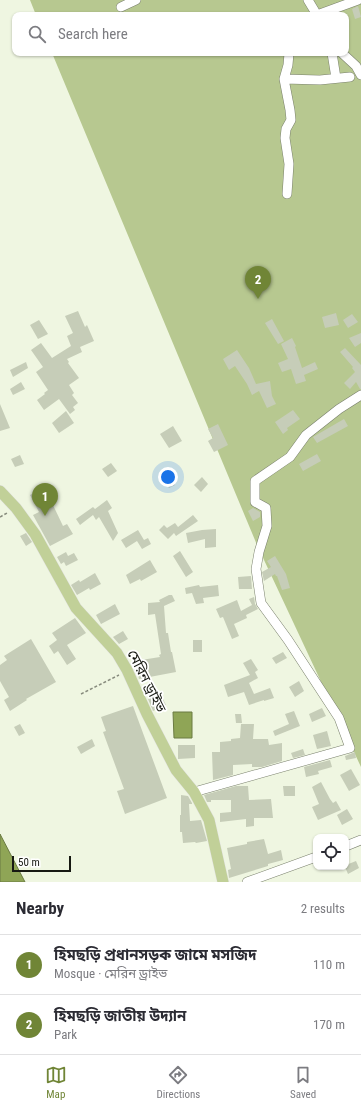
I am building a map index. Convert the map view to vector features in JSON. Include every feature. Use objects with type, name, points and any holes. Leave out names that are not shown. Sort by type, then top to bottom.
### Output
[{"type":"main road","name":"মেরিন ড্রাইভ","points":[[0,491],[20,513],[35,534],[76,608],[118,653],[176,770],[194,792],[209,820],[223,882]]},
{"type":"street","points":[[121,7],[136,0]]},
{"type":"street","points":[[308,0],[315,12]]},
{"type":"street","points":[[325,12],[358,0]]},
{"type":"street","points":[[287,194],[289,164],[285,138],[286,129],[291,120],[284,79],[289,56]]},
{"type":"street","points":[[332,56],[336,78]]},
{"type":"street","points":[[345,56],[356,66],[361,75]]},
{"type":"street","points":[[284,79],[320,80],[350,77]]},
{"type":"street","points":[[194,792],[350,748],[339,718],[288,640],[261,603],[256,569],[259,552],[267,526],[266,508],[255,502],[254,480],[290,457],[306,435],[339,409],[361,395]]},
{"type":"street","points":[[349,845],[361,840]]},
{"type":"street","points":[[247,882],[313,858]]},
{"type":"path","points":[[81,694],[127,670]]},
{"type":"shaded area","points":[[30,0],[361,0],[361,767],[257,545],[53,56],[349,56],[349,12],[35,12]]},
{"type":"shaded area","points":[[173,712],[192,712],[192,738],[174,738]]},
{"type":"shaded area","points":[[0,834],[25,882],[0,882]]},
{"type":"building","points":[[358,6],[361,17],[355,19],[352,9]]},
{"type":"building","points":[[78,311],[85,327],[87,325],[94,341],[80,347],[82,352],[67,359],[69,362],[68,363],[79,378],[69,385],[74,393],[72,395],[78,403],[73,407],[75,410],[70,414],[59,399],[44,410],[37,400],[48,390],[36,372],[43,367],[31,350],[41,343],[52,358],[71,346],[67,336],[73,333],[65,316]]},
{"type":"building","points":[[336,313],[339,325],[325,328],[322,317]]},
{"type":"building","points":[[352,314],[358,322],[348,328],[343,320]]},
{"type":"building","points":[[272,319],[284,341],[278,344],[265,323]]},
{"type":"building","points":[[39,320],[48,334],[38,339],[30,325]]},
{"type":"building","points":[[361,333],[361,343],[355,347],[349,338]]},
{"type":"building","points":[[292,338],[296,346],[295,347],[302,368],[315,362],[318,369],[304,375],[306,381],[296,384],[291,369],[282,372],[278,363],[288,359],[281,344]]},
{"type":"building","points":[[345,348],[361,365],[361,389],[356,382],[350,389],[344,383],[355,372],[352,368],[353,367],[340,352]]},
{"type":"building","points":[[237,350],[249,368],[256,384],[270,381],[272,396],[276,404],[267,408],[259,391],[252,395],[247,384],[235,366],[229,370],[223,359]]},
{"type":"building","points":[[26,362],[28,368],[13,377],[10,370]]},
{"type":"building","points":[[21,382],[25,389],[13,395],[10,389]]},
{"type":"building","points":[[0,404],[10,428],[0,431]]},
{"type":"building","points":[[293,410],[300,419],[287,428],[288,430],[283,434],[275,422]]},
{"type":"building","points":[[66,411],[74,423],[59,433],[52,423]]},
{"type":"building","points":[[344,419],[348,426],[317,443],[313,437]]},
{"type":"building","points":[[218,424],[228,445],[214,452],[208,441],[213,438],[208,429]]},
{"type":"building","points":[[173,426],[182,441],[169,448],[160,434]]},
{"type":"building","points":[[317,454],[321,461],[303,471],[299,464]]},
{"type":"building","points":[[20,455],[24,464],[15,467],[11,459]]},
{"type":"building","points":[[111,463],[117,471],[108,477],[102,469]]},
{"type":"building","points":[[171,477],[175,485],[169,488],[164,481]]},
{"type":"building","points":[[202,477],[208,484],[201,492],[194,485]]},
{"type":"building","points":[[42,489],[51,506],[53,505],[63,526],[67,524],[73,534],[50,546],[33,515],[39,512],[30,495]]},
{"type":"building","points":[[107,500],[112,508],[108,511],[118,533],[113,541],[99,517],[96,520],[93,515],[80,525],[76,519],[93,507],[95,509]]},
{"type":"building","points":[[253,508],[260,512],[260,517],[253,521],[248,511]]},
{"type":"building","points":[[193,515],[198,521],[176,536],[174,533],[168,539],[159,530],[164,525],[167,528],[175,523],[178,527]]},
{"type":"building","points":[[216,529],[216,547],[205,548],[205,539],[188,543],[186,533]]},
{"type":"building","points":[[138,530],[144,540],[148,538],[151,544],[142,549],[137,541],[126,548],[121,540]]},
{"type":"building","points":[[26,533],[32,542],[26,546],[20,536]]},
{"type":"building","points":[[180,551],[193,572],[186,577],[173,556]]},
{"type":"building","points":[[66,552],[68,556],[74,553],[78,560],[66,566],[64,562],[61,564],[57,557]]},
{"type":"building","points":[[275,556],[286,574],[290,588],[282,590],[275,574],[264,581],[262,572],[271,567],[267,561]]},
{"type":"building","points":[[150,560],[157,572],[141,581],[140,579],[130,584],[126,575]]},
{"type":"building","points":[[95,573],[101,584],[90,590],[89,588],[77,595],[71,585],[79,580],[80,582]]},
{"type":"building","points":[[251,576],[252,589],[239,589],[238,577]]},
{"type":"building","points":[[199,585],[200,587],[218,585],[219,596],[203,598],[204,603],[196,604],[192,593],[186,594],[185,588]]},
{"type":"building","points":[[172,595],[175,601],[164,606],[166,633],[168,633],[176,672],[139,679],[135,661],[160,657],[159,655],[161,654],[155,614],[148,615],[148,603],[160,602],[159,600]]},
{"type":"building","points":[[254,597],[255,604],[258,609],[246,615],[247,618],[234,624],[239,636],[232,639],[223,617],[220,618],[216,609],[237,600],[241,611],[252,605],[249,599]]},
{"type":"building","points":[[115,604],[120,614],[101,624],[96,615]]},
{"type":"building","points":[[75,618],[86,633],[67,645],[76,659],[67,665],[58,651],[54,654],[49,646],[57,640],[52,633]]},
{"type":"building","points":[[123,631],[128,639],[119,644],[113,637]]},
{"type":"building","points":[[31,639],[56,682],[26,699],[27,700],[10,711],[4,700],[9,697],[0,681],[0,665],[7,660],[4,656]]},
{"type":"building","points":[[193,640],[202,640],[202,652],[193,652]]},
{"type":"building","points":[[283,652],[287,658],[276,664],[272,658]]},
{"type":"building","points":[[251,659],[258,670],[255,672],[258,678],[249,683],[254,694],[270,688],[274,698],[249,705],[244,692],[228,697],[224,685],[250,675],[243,663]]},
{"type":"building","points":[[299,681],[304,691],[295,697],[289,687]]},
{"type":"building","points":[[160,693],[166,705],[153,711],[148,699]]},
{"type":"building","points":[[133,706],[167,798],[125,814],[117,791],[124,789],[103,732],[106,731],[101,717]]},
{"type":"building","points":[[322,708],[326,716],[312,722],[309,714]]},
{"type":"building","points":[[294,711],[300,726],[275,736],[273,731],[289,724],[285,714]]},
{"type":"building","points":[[235,714],[241,714],[242,723],[236,723]]},
{"type":"building","points":[[20,724],[25,733],[19,736],[14,727]]},
{"type":"building","points":[[241,724],[254,724],[253,739],[268,739],[269,745],[282,743],[282,761],[262,767],[252,767],[252,764],[233,765],[233,775],[213,780],[212,752],[220,752],[220,742],[240,738]]},
{"type":"building","points":[[327,731],[331,746],[317,749],[313,735]]},
{"type":"building","points":[[92,739],[95,746],[81,754],[77,747]]},
{"type":"building","points":[[178,745],[195,745],[195,758],[178,759]]},
{"type":"building","points":[[303,749],[305,755],[293,758],[291,753]]},
{"type":"building","points":[[355,752],[356,758],[346,760],[345,756]]},
{"type":"building","points":[[330,760],[332,767],[318,771],[319,774],[306,777],[304,767]]},
{"type":"building","points":[[351,769],[360,785],[349,791],[340,775]]},
{"type":"building","points":[[321,782],[330,799],[333,803],[336,801],[341,810],[318,820],[312,807],[319,804],[312,787]]},
{"type":"building","points":[[236,786],[248,786],[249,800],[271,799],[273,818],[254,818],[254,826],[246,827],[246,819],[220,822],[220,813],[231,812],[231,800],[211,800],[211,802],[207,802],[204,795]]},
{"type":"building","points":[[283,786],[295,786],[295,796],[284,796]]},
{"type":"building","points":[[181,795],[188,796],[192,803],[189,804],[190,821],[201,820],[207,841],[183,843],[182,832],[180,832]]},
{"type":"building","points":[[347,809],[353,819],[342,825],[337,815]]},
{"type":"building","points":[[264,839],[268,854],[281,850],[283,860],[229,878],[228,870],[231,869],[227,848]]},
{"type":"building","points":[[356,861],[359,868],[348,874],[346,870],[349,870],[349,864]]},
{"type":"place","name":"হিমছড়ি জাতীয় উদ্যান","points":[[258,299]]},
{"type":"place","name":"হিমছড়ি প্রধানসড়ক জামে মসজিদ","points":[[45,516]]}]
